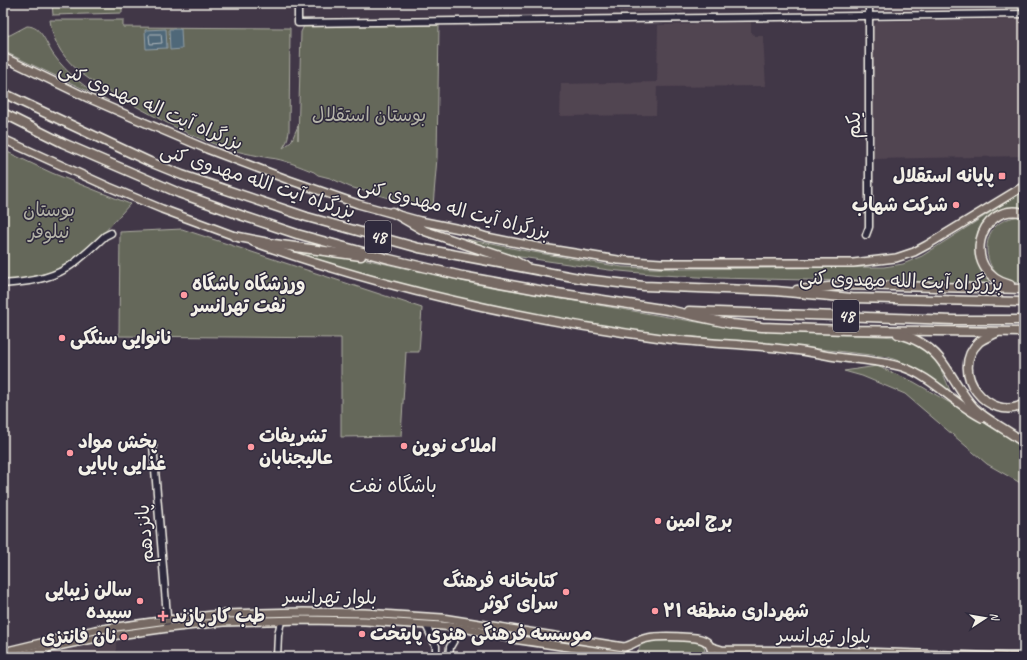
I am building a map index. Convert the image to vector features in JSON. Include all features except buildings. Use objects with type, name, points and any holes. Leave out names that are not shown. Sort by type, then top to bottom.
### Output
[{"type":"highway","name":"بزرگراه آیت الله مهدوی کنی","points":[[3,93],[150,162],[253,200],[307,217],[419,248],[533,271],[644,286],[776,291],[852,298],[1024,302]]},
{"type":"highway","name":"48","points":[[3,113],[63,143],[179,193],[298,234],[389,259],[462,276],[544,291],[668,310]]},
{"type":"highway","points":[[1024,213],[1012,211],[1004,213],[987,225],[982,234],[980,255],[984,268],[993,279],[1024,289]]},
{"type":"highway","points":[[392,212],[424,232],[515,261],[533,271]]},
{"type":"highway","points":[[234,236],[274,244],[389,259]]},
{"type":"highway","name":"بزرگراه آیت الله مهدوی کنی","points":[[776,291],[849,285],[1024,289]]},
{"type":"highway","points":[[668,310],[732,324],[762,327],[887,331],[1024,332]]},
{"type":"highway","name":"بزرگراه آیت الله مهدوی کنی","points":[[668,310],[954,320],[1024,320]]},
{"type":"highway","points":[[887,331],[906,335],[929,349],[939,358],[958,387],[975,408],[1024,444]]},
{"type":"highway","points":[[998,332],[979,343],[971,353],[968,361],[969,379],[973,387],[985,401],[998,407],[1020,407],[1024,404]]},
{"type":"main road","name":"بزرگراه آیت اله مهدوی کنی","points":[[3,57],[88,98],[207,149],[358,204],[392,212],[420,221],[465,230],[487,237],[618,260],[661,263],[853,263]]},
{"type":"main road","points":[[3,139],[162,210],[317,264],[410,290],[524,316],[582,327],[670,339],[793,350],[871,360],[904,367],[925,379],[971,412],[1002,428]]},
{"type":"main road","name":"بزرگراه آیت الله مهدوی کنی","points":[[853,263],[896,258],[914,252],[1024,186]]},
{"type":"main road","name":"بلوار تهرانسر","points":[[24,654],[40,650],[95,630],[223,614],[303,612],[377,613],[465,621],[624,647],[652,637],[685,637],[702,639],[707,641],[712,648],[722,650],[1008,657],[1021,655]]},
{"type":"main road","name":"بلوار تهرانسر","points":[[3,652],[24,654],[97,638],[168,628],[224,622],[281,620],[365,621],[461,628],[513,639],[630,657]]},
{"type":"main road","points":[[633,657],[634,644]]},
{"type":"main road","points":[[712,648],[712,657]]},
{"type":"street","points":[[298,3],[298,23],[1024,14]]},
{"type":"street","name":"یکم","points":[[866,235],[869,227],[870,3]]},
{"type":"street","points":[[3,284],[24,282],[47,277],[66,269],[105,236],[111,234]]},
{"type":"street","name":"پانزدهم","points":[[153,445],[168,628]]},
{"type":"street","points":[[277,657],[278,635],[281,620]]},
{"type":"street","points":[[426,625],[436,646],[436,657]]},
{"type":"street","points":[[449,657],[450,647],[461,628]]},
{"type":"shaded area","points":[[619,3],[689,3],[689,5],[682,12],[619,12]]},
{"type":"shaded area","points":[[876,3],[1024,3],[1024,10],[880,12],[876,9]]},
{"type":"shaded area","points":[[1024,19],[1024,156],[874,159],[873,26],[878,21]]},
{"type":"shaded area","points":[[751,22],[751,32],[755,36],[763,36],[766,86],[657,87],[656,115],[560,116],[561,84],[657,82],[658,25]]},
{"type":"shaded area","points":[[116,639],[116,657],[44,657],[44,655]]},
{"type":"green space","points":[[52,3],[122,3],[122,13],[53,15]]},
{"type":"green space","name":"بوستان استقلال","points":[[50,20],[123,20],[123,27],[290,28],[289,132],[287,141],[283,148],[291,142],[298,126],[298,140],[301,32],[304,26],[439,25],[437,158],[433,206],[385,197],[350,187],[281,160],[226,148],[180,129],[111,93],[83,75],[71,64],[61,51],[54,37]]},
{"type":"green space","points":[[27,26],[40,32],[53,54],[65,69],[93,92],[109,101],[3,51],[3,36],[10,35]]},
{"type":"green space","name":"بوستان نیلوفر","points":[[3,150],[52,173],[130,204],[94,244],[73,260],[52,272],[23,279],[3,280]]},
{"type":"green space","points":[[1024,191],[1024,210],[1001,212],[977,237],[990,278],[987,284],[716,278],[662,275],[609,270],[507,255],[443,234],[521,250],[622,267],[678,269],[884,267],[903,264],[922,256]]},
{"type":"green space","points":[[1019,216],[1024,217],[1024,283],[1012,282],[1000,277],[991,266],[987,252],[989,238],[996,226],[1009,218]]},
{"type":"green space","points":[[182,229],[422,308],[419,352],[406,352],[401,436],[341,437],[341,338],[119,336],[120,232]]},
{"type":"green space","points":[[274,246],[355,257],[475,284],[743,329],[897,337],[919,346],[933,358],[938,365],[951,393],[935,380],[912,366],[888,357],[643,332],[565,320],[437,293],[352,270]]},
{"type":"green space","points":[[877,366],[914,382],[1017,442],[1024,451],[1024,485],[987,464],[905,394],[862,376],[844,371]]},
{"type":"green space","points":[[650,640],[693,641],[701,643],[704,647],[706,657],[639,657],[640,646],[644,642]]},
{"type":"green space","points":[[718,652],[926,657],[718,657],[716,655]]},
{"type":"water","points":[[166,29],[167,48],[146,49],[145,30]]},
{"type":"water","points":[[169,29],[181,29],[182,49],[170,50]]},
{"type":"place","name":"پایانه استقلال","points":[[1002,176]]},
{"type":"place","name":"شرکت شهاب","points":[[956,205]]},
{"type":"place","name":"ورزشگاه باشگاه نفت تهرانسر","points":[[184,295]]},
{"type":"place","name":"نانوایی سنگکی","points":[[62,338]]},
{"type":"place","name":"املاک نوین","points":[[404,446]]},
{"type":"place","name":"تشریفات عالیجنابان","points":[[251,447]]},
{"type":"place","name":"پخش مواد غذایی بابایی","points":[[70,453]]},
{"type":"place","name":"برج امین","points":[[658,521]]},
{"type":"place","name":"کتابخانه فرهنگ سرای کوثر","points":[[566,592]]},
{"type":"place","name":"سالن زیبایی سپیده","points":[[140,601]]},
{"type":"place","name":"شهرداری منطقه ۲۱","points":[[655,611]]},
{"type":"place","name":"طب کار پازند","points":[[163,616]]},
{"type":"place","name":"موسسه فرهنگی هنری پایتخت","points":[[362,634]]},
{"type":"place","name":"نان فانتزی","points":[[124,637]]},
{"type":"district","name":"باشگاه نفت","points":[[393,485]]}]
